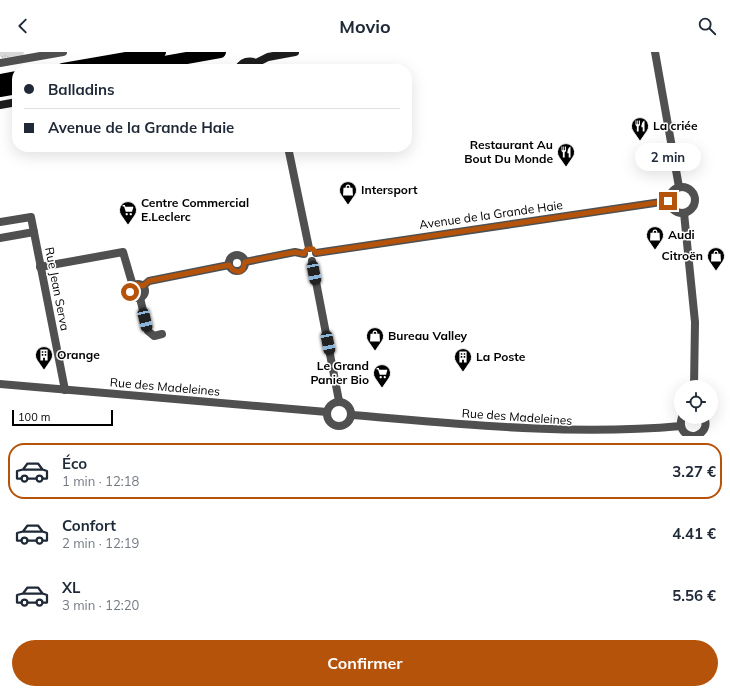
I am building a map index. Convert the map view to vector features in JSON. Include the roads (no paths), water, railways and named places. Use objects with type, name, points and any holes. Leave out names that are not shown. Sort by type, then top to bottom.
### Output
[{"type":"highway","points":[[92,64],[160,52]]},
{"type":"highway","points":[[153,64],[220,52]]},
{"type":"highway","points":[[0,80],[12,78]]},
{"type":"highway","points":[[0,91],[12,89]]},
{"type":"street","points":[[0,63],[63,52]]},
{"type":"street","points":[[261,64],[268,57],[295,52]]},
{"type":"street","points":[[655,52],[679,187]]},
{"type":"street","points":[[242,64],[248,61],[255,64]]},
{"type":"street","points":[[0,105],[12,103]]},
{"type":"street","points":[[289,152],[306,251],[306,260],[312,261]]},
{"type":"street","points":[[679,187],[684,187],[691,190],[695,198],[695,202],[691,209],[684,213],[680,213],[672,209],[668,201],[668,197],[672,190],[679,187]]},
{"type":"street","name":"Avenue de la Grande Haie","points":[[316,253],[668,201]]},
{"type":"street","points":[[684,213],[695,322],[694,380]]},
{"type":"street","name":"Rue Jean Serva","points":[[0,222],[31,217],[64,390]]},
{"type":"street","points":[[0,238],[34,232]]},
{"type":"street","points":[[245,262],[313,249],[316,253],[316,257],[312,261]]},
{"type":"street","points":[[40,267],[123,252],[133,286]]},
{"type":"street","points":[[236,255],[241,256],[245,262],[243,269],[239,272],[233,270],[229,265],[230,260],[236,255]]},
{"type":"street","points":[[312,261],[339,401]]},
{"type":"street","points":[[143,286],[149,281],[229,265]]},
{"type":"street","points":[[140,298],[135,298],[131,295],[130,290],[133,286],[139,284],[143,286]]},
{"type":"street","points":[[140,298],[145,292],[143,286]]},
{"type":"street","points":[[140,298],[148,331],[154,336],[162,334]]},
{"type":"street","name":"Rue des Madeleines","points":[[0,384],[327,412]]},
{"type":"street","points":[[339,401],[347,404],[352,415],[346,424],[339,426],[331,423],[327,416],[327,412],[330,406],[339,401]]},
{"type":"street","name":"Rue des Madeleines","points":[[352,415],[559,433],[617,432],[681,426]]},
{"type":"street","points":[[695,436],[700,434],[705,429],[706,424]]},
{"type":"street","points":[[681,426],[685,433],[692,436]]},
{"type":"place","name":"La criée","points":[[640,141]]},
{"type":"place","name":"Restaurant Au Bout Du Monde","points":[[566,167]]},
{"type":"place","name":"Intersport","points":[[348,205]]},
{"type":"place","name":"Centre Commercial E.Leclerc","points":[[128,225]]},
{"type":"place","name":"Audi","points":[[655,250]]},
{"type":"place","name":"Citroën","points":[[716,271]]},
{"type":"place","name":"Bureau Valley","points":[[375,351]]},
{"type":"place","name":"Orange","points":[[44,370]]},
{"type":"place","name":"La Poste","points":[[463,372]]},
{"type":"place","name":"Le Grand Panier Bio","points":[[382,388]]}]
